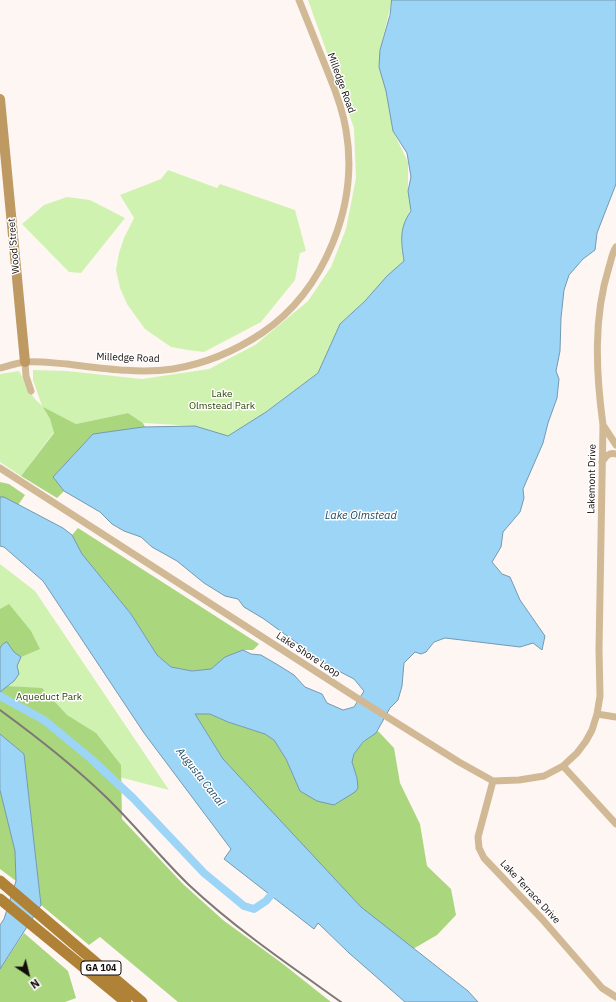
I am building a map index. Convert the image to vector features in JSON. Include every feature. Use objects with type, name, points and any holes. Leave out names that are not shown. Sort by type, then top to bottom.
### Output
[{"type":"main road","name":"GA 104","points":[[0,881],[142,1002]]},
{"type":"main road","name":"GA 104","points":[[0,899],[126,1002]]},
{"type":"street","name":"Milledge Road","points":[[0,368],[25,362],[45,362],[117,370],[172,369],[194,364],[240,347],[262,333],[285,314],[301,295],[318,272],[331,247],[342,217],[348,188],[348,157],[346,130],[339,100],[299,0]]},
{"type":"street","name":"Wood Street","points":[[0,99],[26,376],[31,391]]},
{"type":"street","name":"Lakemont Drive","points":[[597,714],[600,696],[603,425],[598,391],[597,341],[603,285],[616,247]]},
{"type":"street","points":[[603,425],[616,445]]},
{"type":"street","points":[[602,462],[606,456],[612,453],[616,454]]},
{"type":"street","name":"Lake Shore Loop","points":[[0,468],[357,698],[492,781]]},
{"type":"street","points":[[492,781],[519,780],[544,776],[563,766],[577,754],[592,730],[597,714],[616,717]]},
{"type":"street","points":[[563,766],[616,824]]},
{"type":"street","name":"Lake Terrace Drive","points":[[492,781],[478,838],[479,848],[484,858],[542,919],[602,988],[616,997]]},
{"type":"green space","name":"Lake Olmstead Park","points":[[308,0],[392,0],[380,50],[393,131],[408,162],[408,191],[411,207],[401,240],[404,261],[340,324],[318,373],[264,413],[228,436],[195,426],[143,423],[128,413],[76,424],[44,408],[50,419],[54,432],[21,476],[0,462],[0,374],[19,371],[34,398],[42,406],[33,380],[33,370],[67,371],[142,379],[209,369],[255,345],[308,301],[331,267],[346,229],[356,178],[354,128]]},
{"type":"green space","points":[[168,170],[217,188],[220,184],[295,210],[306,251],[300,253],[295,280],[261,322],[204,352],[171,347],[145,329],[127,304],[120,288],[116,270],[119,253],[124,238],[134,218],[120,195],[161,179]]},
{"type":"green space","points":[[67,197],[90,200],[125,218],[81,273],[69,272],[22,224],[44,205]]},
{"type":"green space","points":[[43,407],[76,424],[128,413],[143,423],[145,427],[93,434],[53,477],[64,491],[57,498],[21,476],[54,433],[50,419]]},
{"type":"green space","points":[[0,482],[9,484],[25,495],[18,505],[4,497],[0,497]]},
{"type":"green space","points":[[78,528],[259,644],[253,650],[243,650],[225,657],[211,669],[192,671],[171,667],[157,655],[131,614],[82,554],[72,535]]},
{"type":"green space","name":"Aqueduct Park","points":[[0,564],[35,591],[169,790],[119,777],[0,720]]},
{"type":"green space","points":[[9,604],[31,631],[40,649],[21,657],[14,652],[7,642],[0,648],[0,609]]},
{"type":"green space","points":[[6,686],[42,688],[67,715],[96,733],[121,765],[122,819],[183,884],[223,920],[283,964],[331,1002],[178,1002],[100,937],[89,945],[41,905],[24,754],[0,734],[0,692]]},
{"type":"green space","points":[[195,714],[210,714],[228,722],[265,734],[274,740],[286,759],[300,791],[334,805],[344,798],[357,778],[352,763],[354,753],[361,744],[378,731],[394,748],[400,783],[420,824],[427,866],[451,889],[456,915],[437,935],[413,949],[361,907],[278,819],[223,759]]},
{"type":"green space","points":[[0,790],[15,851],[16,881],[0,869]]},
{"type":"green space","points":[[24,933],[68,971],[76,998],[65,1002],[0,1002],[0,969]]},
{"type":"water","name":"Lake Olmstead","points":[[392,0],[616,0],[616,184],[597,233],[595,250],[583,259],[569,275],[564,290],[560,351],[556,371],[559,379],[557,398],[543,443],[523,489],[524,498],[520,512],[503,532],[501,547],[492,562],[502,574],[510,577],[520,600],[545,636],[542,650],[533,643],[520,647],[445,638],[434,642],[426,652],[421,654],[415,652],[404,663],[402,686],[398,700],[390,708],[376,733],[363,742],[354,754],[352,762],[357,778],[358,788],[355,792],[334,805],[317,801],[300,791],[286,759],[274,740],[265,734],[228,722],[210,714],[195,714],[223,759],[361,907],[468,991],[478,1002],[405,1002],[349,953],[318,923],[314,929],[224,859],[231,849],[144,733],[43,581],[4,547],[0,546],[0,497],[4,497],[63,528],[72,535],[82,554],[131,614],[157,655],[171,667],[192,671],[211,669],[225,657],[243,650],[251,654],[261,655],[294,675],[305,687],[322,694],[327,703],[343,710],[354,707],[364,691],[354,679],[327,665],[264,619],[244,607],[238,599],[225,596],[204,583],[177,561],[152,547],[141,537],[124,531],[112,524],[100,512],[64,491],[53,477],[93,434],[143,427],[195,426],[228,436],[266,412],[318,373],[340,324],[365,301],[387,276],[404,261],[402,235],[404,223],[411,211],[408,191],[411,177],[407,153],[393,131],[386,91],[379,67],[380,50],[390,15]]},
{"type":"water","points":[[7,642],[14,652],[21,657],[17,666],[19,674],[14,681],[0,692],[0,648]]},
{"type":"water","points":[[0,734],[24,754],[41,905],[0,969],[0,925],[4,919],[16,881],[15,851],[0,790]]},
{"type":"waterway","points":[[0,696],[44,720],[89,757],[133,798],[204,873],[244,906],[254,909],[266,901],[277,888]]},
{"type":"railway","points":[[0,710],[28,730],[93,785],[178,874],[225,917],[341,1002]]},
{"type":"water label","name":"Augusta Canal","points":[[200,777]]}]
